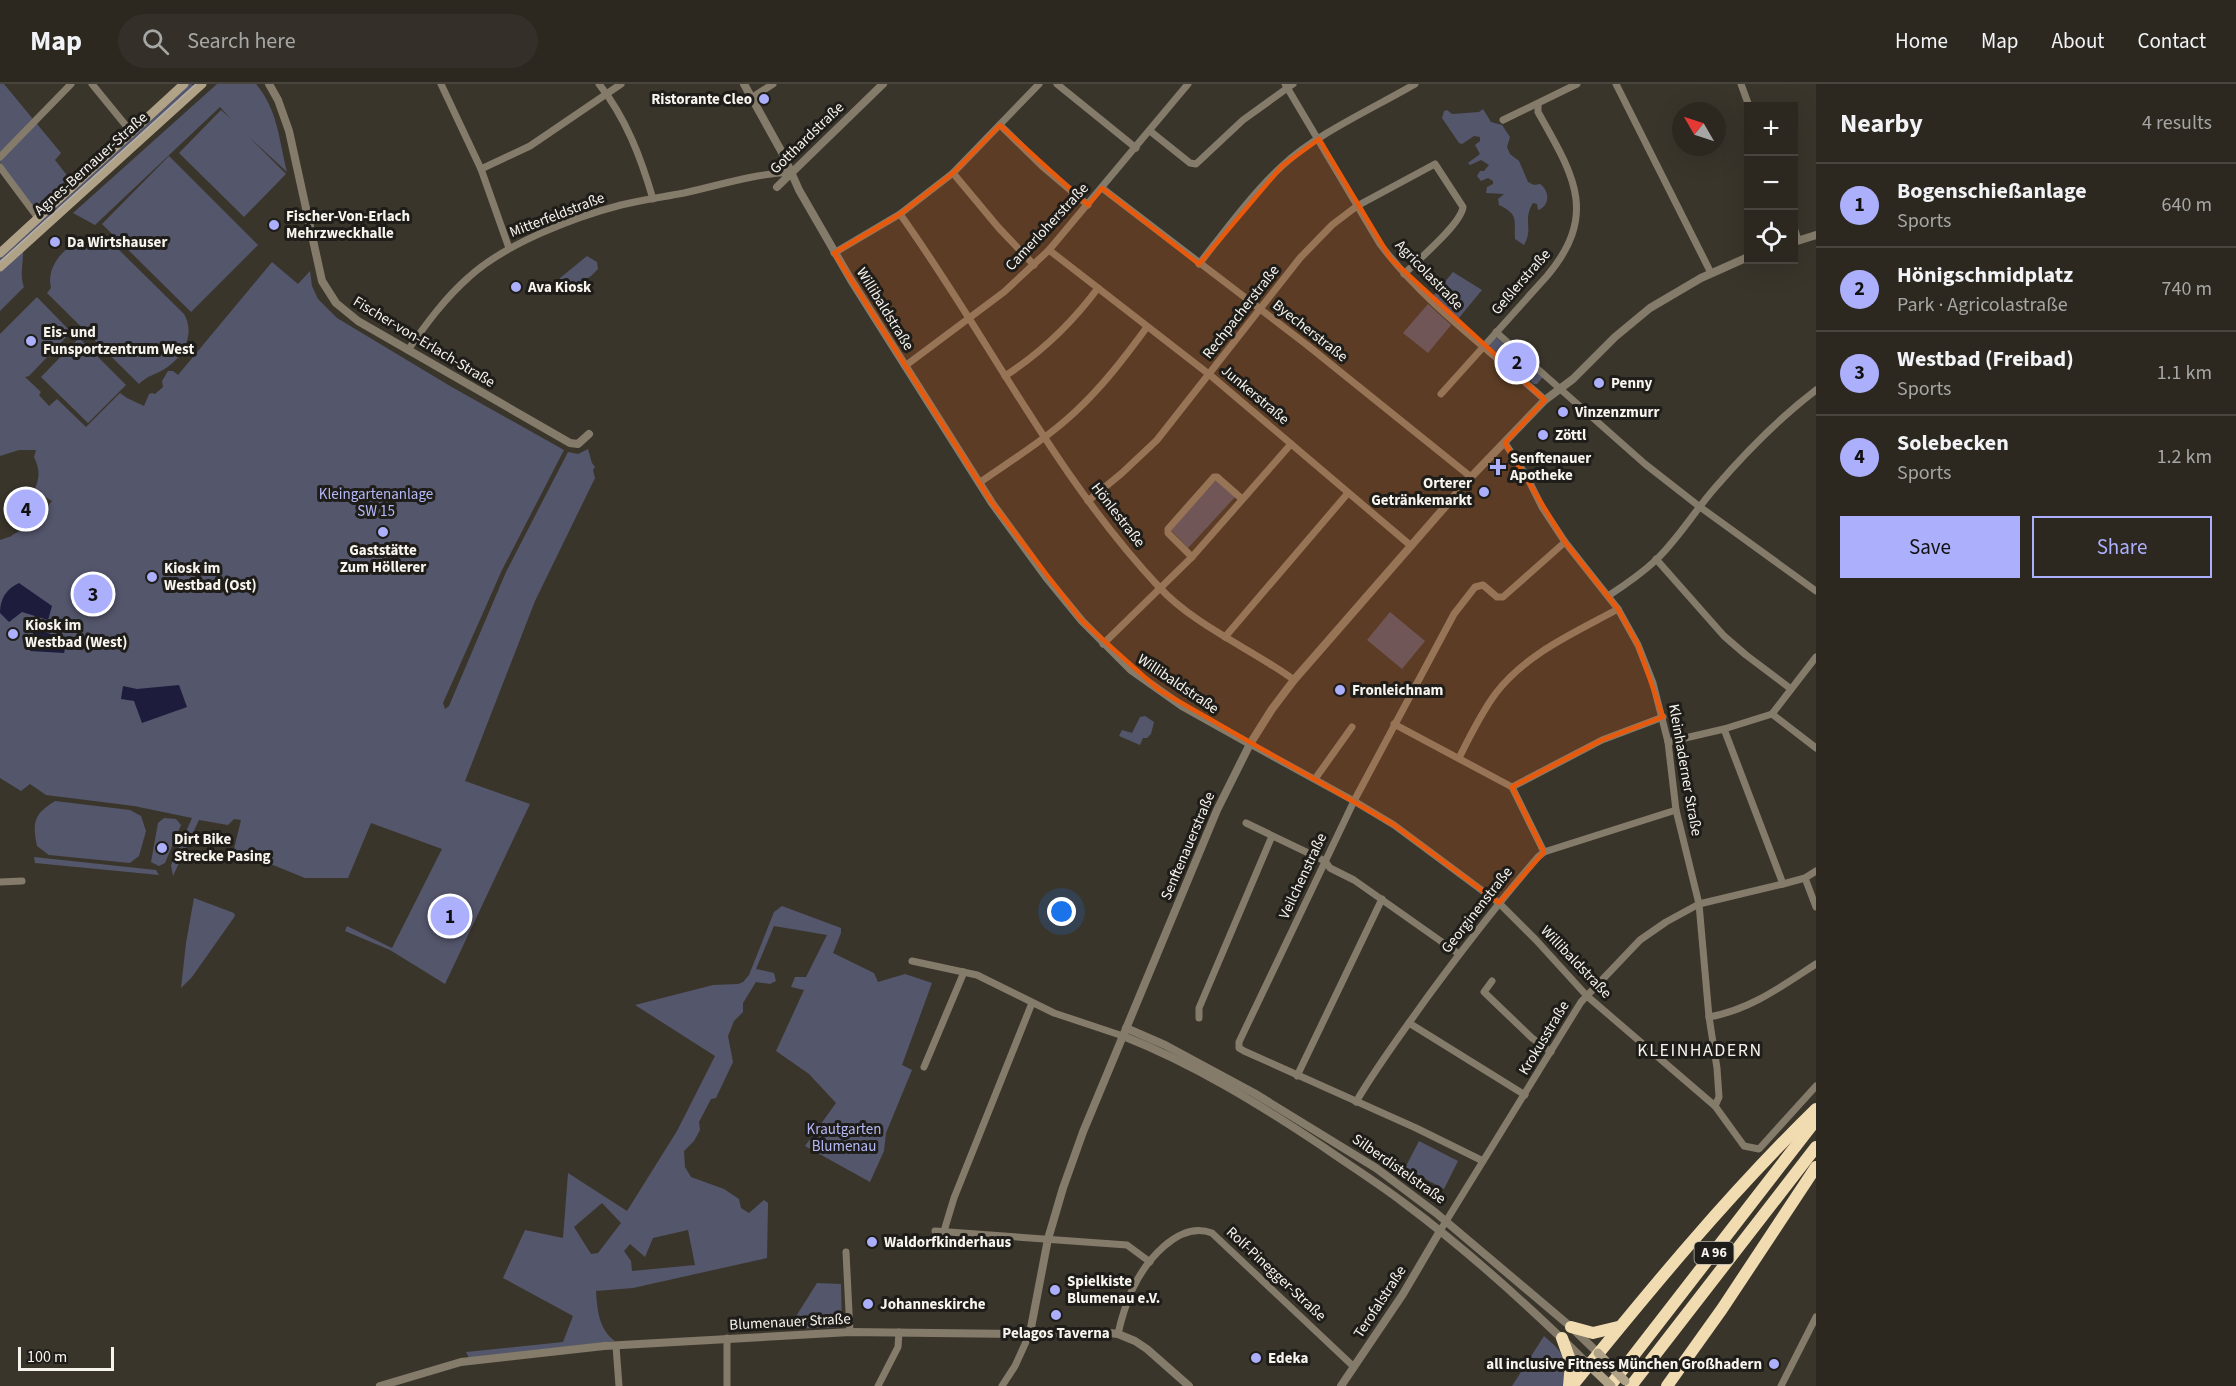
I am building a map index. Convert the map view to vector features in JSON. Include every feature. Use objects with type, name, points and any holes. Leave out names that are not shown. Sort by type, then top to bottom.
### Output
[{"type":"highway","points":[[1571,1386],[1777,1147],[1816,1109]]},
{"type":"highway","name":"A 96","points":[[1611,1386],[1816,1120]]},
{"type":"highway","name":"A 96","points":[[1631,1386],[1816,1147]]},
{"type":"highway","points":[[1671,1383],[1816,1167]]},
{"type":"highway","points":[[1571,1327],[1593,1333],[1620,1327]]},
{"type":"highway","points":[[1562,1338],[1571,1363],[1571,1386]]},
{"type":"main road","name":"Agnes-Bernauer-Straße","points":[[0,253],[184,84]]},
{"type":"main road","name":"Agnes-Bernauer-Straße","points":[[0,267],[202,84]]},
{"type":"main road","name":"Silberdistelstraße","points":[[1598,1353],[1631,1386]]},
{"type":"main road","points":[[1589,1365],[1611,1386]]},
{"type":"street","points":[[0,157],[71,84]]},
{"type":"street","points":[[92,84],[132,134]]},
{"type":"street","name":"Fischer-von-Erlach-Straße","points":[[269,84],[278,100],[289,131],[322,281],[329,294],[345,312],[408,351],[574,445],[583,441],[589,434]]},
{"type":"street","points":[[441,84],[481,170],[509,248]]},
{"type":"street","points":[[599,84],[625,125],[641,158],[653,199]]},
{"type":"street","points":[[481,170],[530,146],[621,84]]},
{"type":"street","name":"Willibaldstraße","points":[[744,84],[834,253],[979,483],[1046,577],[1103,644],[1131,670],[1159,690],[1206,720],[1354,801],[1429,850],[1498,903],[1536,940],[1587,996],[1715,1106],[1744,1146],[1760,1149],[1816,1086]]},
{"type":"street","points":[[751,98],[773,84]]},
{"type":"street","name":"Gotthardstraße","points":[[777,187],[883,84]]},
{"type":"street","points":[[834,253],[900,214],[953,173],[1039,84]]},
{"type":"street","points":[[1057,84],[1136,148]]},
{"type":"street","name":"Camerloherstraße","points":[[905,366],[969,320],[1034,265],[1088,205],[1188,84]]},
{"type":"street","points":[[1199,264],[1244,208],[1282,166],[1319,139],[1415,84]]},
{"type":"street","points":[[1503,120],[1538,105],[1577,84]]},
{"type":"street","points":[[1741,84],[1748,102]]},
{"type":"street","points":[[1150,131],[1190,163],[1196,164],[1243,120],[1289,85]]},
{"type":"street","name":"Agricolastraße","points":[[1289,85],[1380,244],[1404,273],[1482,346],[1545,400]]},
{"type":"street","points":[[1618,85],[1712,273]]},
{"type":"street","name":"Geßlerstraße","points":[[1441,394],[1560,260],[1575,225],[1574,184],[1568,167],[1538,112],[1538,105]]},
{"type":"street","points":[[1000,125],[1042,166],[1088,205]]},
{"type":"street","name":"Rechpacherstraße","points":[[1088,501],[1122,474],[1157,440],[1300,258],[1332,225],[1357,206],[1435,164],[1463,207],[1462,214],[1439,240],[1404,273]]},
{"type":"street","points":[[0,167],[38,218]]},
{"type":"street","name":"Mitterfeldstraße","points":[[408,351],[458,286],[479,268],[509,248],[604,210],[756,175],[791,172]]},
{"type":"street","points":[[953,173],[1034,265]]},
{"type":"street","name":"Byecherstraße","points":[[1102,188],[1471,477]]},
{"type":"street","name":"Hönlestraße","points":[[900,214],[930,256],[1044,438],[1115,537],[1160,589],[1225,637],[1294,680]]},
{"type":"street","points":[[1798,240],[1816,236]]},
{"type":"street","name":"Junkerstraße","points":[[1049,250],[1210,375],[1410,545]]},
{"type":"street","points":[[1561,389],[1650,308],[1712,273],[1744,259]]},
{"type":"street","points":[[1005,376],[1041,350],[1057,335],[1098,288]]},
{"type":"street","points":[[979,483],[1044,438],[1076,412],[1122,362],[1147,327]]},
{"type":"street","points":[[1496,332],[1645,464],[1816,591]]},
{"type":"street","name":"Senftenauerstraße","points":[[1030,1333],[1048,1239],[1063,1188],[1122,1033],[1217,810],[1250,744],[1294,680],[1410,545],[1545,400],[1561,389]]},
{"type":"street","points":[[1608,596],[1630,582],[1656,559],[1756,443],[1816,390]]},
{"type":"street","name":"Kleinhaderner Straße","points":[[1504,443],[1565,542],[1618,609],[1638,645],[1653,683],[1668,742],[1676,810],[1699,904],[1719,1096],[1715,1106]]},
{"type":"street","points":[[1103,644],[1191,557],[1292,444]]},
{"type":"street","points":[[1191,557],[1168,533],[1168,529],[1214,477],[1217,477],[1242,499]]},
{"type":"street","points":[[1225,637],[1348,493]]},
{"type":"street","name":"Veilchenstraße","points":[[1483,1161],[1416,1128],[1244,1052],[1239,1048],[1239,1042],[1354,801],[1454,614],[1474,587],[1483,585],[1497,597],[1503,597],[1565,542]]},
{"type":"street","points":[[1656,559],[1724,636],[1791,689]]},
{"type":"street","points":[[1459,758],[1487,705],[1520,668],[1540,651],[1618,609]]},
{"type":"street","points":[[1668,742],[1724,729],[1772,714],[1816,657]]},
{"type":"street","points":[[1772,714],[1816,748]]},
{"type":"street","points":[[1512,787],[1582,750],[1663,717]]},
{"type":"street","points":[[1394,724],[1512,787],[1544,852],[1676,810]]},
{"type":"street","points":[[1315,779],[1352,727]]},
{"type":"street","points":[[1724,729],[1783,884]]},
{"type":"street","points":[[1246,823],[1325,861],[1330,868],[1354,880],[1459,954]]},
{"type":"street","points":[[1199,1017],[1199,1008],[1272,836]]},
{"type":"street","name":"Georginenstraße","points":[[1356,1102],[1381,1062],[1459,954],[1498,903],[1544,852]]},
{"type":"street","name":"Krokusstraße","points":[[1440,1232],[1587,996],[1640,940],[1666,922],[1699,904],[1783,884],[1804,878],[1816,871]]},
{"type":"street","points":[[1804,878],[1816,907]]},
{"type":"street","points":[[0,882],[22,881]]},
{"type":"street","points":[[1297,1076],[1382,899]]},
{"type":"street","name":"Silberdistelstraße","points":[[912,961],[964,972],[996,984],[1054,1013],[1166,1045],[1306,1124],[1376,1168],[1445,1221],[1571,1327],[1598,1353]]},
{"type":"street","points":[[1709,1017],[1731,1014],[1759,1001],[1816,964]]},
{"type":"street","points":[[924,1067],[964,972]]},
{"type":"street","points":[[1492,981],[1484,992],[1532,1038],[1551,1052]]},
{"type":"street","points":[[944,1231],[954,1198],[1032,1003]]},
{"type":"street","points":[[1409,1023],[1525,1095]]},
{"type":"street","name":"Silberdistelstraße","points":[[1122,1033],[1199,1071],[1274,1115],[1403,1202],[1562,1338],[1589,1365]]},
{"type":"street","name":"Rolf-Pinegger-Straße","points":[[1118,1334],[1131,1292],[1150,1262],[1177,1236],[1190,1231],[1203,1230],[1212,1233],[1354,1367]]},
{"type":"street","points":[[935,1231],[1127,1245],[1150,1262]]},
{"type":"street","name":"Terofalstraße","points":[[1341,1386],[1410,1283],[1440,1232]]},
{"type":"street","points":[[846,1252],[850,1332]]},
{"type":"street","points":[[1781,1386],[1816,1317]]},
{"type":"street","name":"Blumenauer Straße","points":[[380,1386],[398,1383],[468,1361],[616,1346],[850,1332],[1102,1332],[1118,1334],[1135,1341],[1189,1386]]},
{"type":"street","points":[[878,1386],[898,1347],[899,1332]]},
{"type":"street","points":[[1002,1386],[1030,1333]]},
{"type":"street","points":[[727,1338],[727,1386]]},
{"type":"street","points":[[616,1346],[619,1386]]},
{"type":"highlighted area","points":[[1000,125],[1088,205],[1102,188],[1199,264],[1282,166],[1319,139],[1391,259],[1545,400],[1505,443],[1565,542],[1618,609],[1638,645],[1663,717],[1602,740],[1512,787],[1544,852],[1499,903],[1394,825],[1159,690],[1082,621],[992,503],[834,253],[900,214],[953,173]]},
{"type":"green space","points":[[0,84],[4,84],[61,153],[55,160],[69,178],[36,208],[0,162]]},
{"type":"green space","points":[[187,84],[195,87],[0,264],[0,256]]},
{"type":"green space","points":[[217,84],[256,84],[273,115],[287,172],[249,137],[286,174],[244,217],[179,153],[221,110],[231,119],[220,107],[95,225],[73,213]]},
{"type":"green space","points":[[1483,109],[1491,122],[1502,125],[1510,137],[1507,147],[1510,154],[1519,161],[1528,182],[1534,185],[1540,184],[1546,190],[1545,205],[1538,210],[1537,204],[1533,203],[1530,209],[1528,234],[1524,245],[1515,239],[1513,215],[1499,205],[1498,199],[1504,194],[1486,193],[1487,187],[1493,184],[1493,181],[1488,178],[1481,181],[1477,176],[1489,165],[1481,160],[1470,165],[1468,163],[1480,154],[1475,145],[1480,141],[1480,137],[1474,136],[1462,144],[1459,143],[1442,118],[1444,111],[1447,110],[1452,114],[1479,112]]},
{"type":"green space","points":[[169,156],[258,245],[191,312],[102,224]]},
{"type":"green space","points":[[93,236],[101,237],[114,245],[184,314],[187,322],[188,338],[182,353],[170,365],[139,384],[47,293],[51,288],[50,279],[56,261],[68,248]]},
{"type":"green space","points":[[23,248],[24,287],[0,311],[0,269]]},
{"type":"green space","points":[[587,256],[597,262],[598,269],[594,273],[586,280],[577,283],[561,281],[560,278]]},
{"type":"green space","name":"Kleingartenanlage SW 15","points":[[272,262],[298,284],[310,271],[312,286],[318,299],[337,318],[450,386],[564,450],[502,570],[443,703],[445,709],[449,706],[506,572],[568,452],[578,454],[588,449],[595,467],[593,470],[595,478],[535,601],[465,781],[530,804],[445,984],[390,950],[345,931],[347,926],[392,948],[442,849],[371,823],[348,878],[305,878],[234,849],[241,820],[234,819],[228,825],[199,820],[173,876],[171,865],[192,818],[134,806],[46,795],[30,784],[21,791],[0,778],[0,540],[31,525],[45,513],[43,511],[52,501],[34,491],[38,474],[34,457],[36,450],[19,450],[0,456],[0,334],[37,297],[71,332],[29,376],[25,377],[41,392],[39,395],[49,406],[57,399],[86,427],[120,393],[144,406],[149,394],[155,394],[163,387],[162,381],[168,371],[173,371],[178,375]]},
{"type":"green space","points":[[1453,272],[1482,290],[1458,319],[1433,296]]},
{"type":"green space","points":[[1428,304],[1451,325],[1428,353],[1403,333]]},
{"type":"green space","points":[[1496,337],[1543,377],[1537,384],[1534,384],[1490,347]]},
{"type":"green space","points":[[79,338],[126,385],[88,423],[41,377]]},
{"type":"green space","points":[[1216,480],[1235,497],[1188,548],[1171,530]]},
{"type":"green space","points":[[1390,612],[1425,641],[1402,669],[1367,640]]},
{"type":"green space","points":[[1145,716],[1154,722],[1151,734],[1143,738],[1140,745],[1119,736],[1122,730],[1132,733],[1140,717]]},
{"type":"green space","points":[[55,801],[130,810],[141,816],[146,831],[139,856],[130,863],[49,855],[37,846],[35,825],[36,819],[43,810]]},
{"type":"green space","name":"Dirt Bike Strecke Pasing","points":[[164,818],[176,819],[181,825],[165,863],[159,866],[151,862],[158,823]]},
{"type":"green space","points":[[34,857],[156,870],[159,875],[35,863]]},
{"type":"green space","points":[[194,898],[234,913],[235,916],[192,977],[181,988],[186,943]]},
{"type":"green space","name":"Krautgarten Blumenau","points":[[782,906],[841,928],[833,953],[874,973],[878,982],[905,974],[932,983],[902,1065],[912,1070],[886,1133],[884,1151],[870,1182],[805,1146],[836,1103],[809,1074],[776,1051],[804,990],[791,987],[795,977],[806,977],[827,935],[774,926],[756,969],[774,973],[776,981],[770,984],[756,982],[743,1003],[743,1012],[734,1021],[728,1036],[733,1062],[716,1098],[711,1099],[699,1122],[700,1130],[694,1141],[684,1151],[685,1167],[691,1177],[724,1189],[739,1199],[741,1208],[749,1213],[764,1200],[768,1203],[767,1258],[633,1288],[596,1291],[602,1325],[615,1341],[469,1358],[466,1352],[563,1342],[573,1316],[503,1278],[525,1230],[563,1238],[568,1173],[627,1211],[677,1131],[715,1056],[635,1005],[713,985],[743,982],[749,975],[774,912]],"holes":[[[602,1203],[621,1223],[598,1253],[591,1254],[574,1227]],[[688,1230],[695,1265],[632,1271],[631,1261],[624,1251],[630,1244],[645,1257],[653,1238]]]},
{"type":"green space","points":[[1419,1141],[1458,1161],[1444,1189],[1405,1168]]},
{"type":"green space","points":[[817,1283],[841,1284],[842,1327],[788,1329]]},
{"type":"green space","points":[[1544,1336],[1563,1358],[1565,1369],[1563,1386],[1512,1386]]},
{"type":"shaded area","points":[[19,583],[52,606],[48,620],[22,612],[9,622],[0,613],[5,595]]},
{"type":"shaded area","points":[[34,627],[67,641],[64,653],[30,651]]},
{"type":"shaded area","points":[[179,685],[187,707],[142,723],[134,701],[121,699],[123,686],[137,689]]},
{"type":"tram line","points":[[0,262],[196,84]]},
{"type":"place","name":"Ristorante Cleo","points":[[764,99]]},
{"type":"place","name":"Fischer-Von-Erlach Mehrzweckhalle","points":[[274,225]]},
{"type":"place","name":"Da Wirtshauser","points":[[55,242]]},
{"type":"place","name":"Ava Kiosk","points":[[516,287]]},
{"type":"place","name":"Eis- und Funsportzentrum West","points":[[31,341]]},
{"type":"place","name":"Hönigschmidplatz","points":[[1517,362]]},
{"type":"place","name":"Penny","points":[[1599,383]]},
{"type":"place","name":"Vinzenzmurr","points":[[1563,412]]},
{"type":"place","name":"Zöttl","points":[[1543,435]]},
{"type":"place","name":"Senftenauer Apotheke","points":[[1498,467]]},
{"type":"place","name":"Orterer Getränkemarkt","points":[[1484,492]]},
{"type":"place","name":"Solebecken","points":[[26,509]]},
{"type":"place","name":"Gaststätte Zum Höllerer","points":[[383,532]]},
{"type":"place","name":"Kiosk im Westbad (Ost)","points":[[152,577]]},
{"type":"place","name":"Westbad (Freibad)","points":[[93,594]]},
{"type":"place","name":"Kiosk im Westbad (West)","points":[[13,634]]},
{"type":"place","name":"Fronleichnam","points":[[1340,690]]},
{"type":"place","name":"Dirt Bike Strecke Pasing","points":[[162,848]]},
{"type":"place","name":"Bogenschießanlage","points":[[450,916]]},
{"type":"place","name":"Waldorfkinderhaus","points":[[872,1242]]},
{"type":"place","name":"Spielkiste Blumenau e.V.","points":[[1055,1290]]},
{"type":"place","name":"Johanneskirche","points":[[868,1304]]},
{"type":"place","name":"Pelagos Taverna","points":[[1056,1315]]},
{"type":"place","name":"Edeka","points":[[1256,1358]]},
{"type":"place","name":"all inclusive Fitness München Großhadern","points":[[1774,1364]]},
{"type":"district","name":"KLEINHADERN","points":[[1700,1050]]}]
